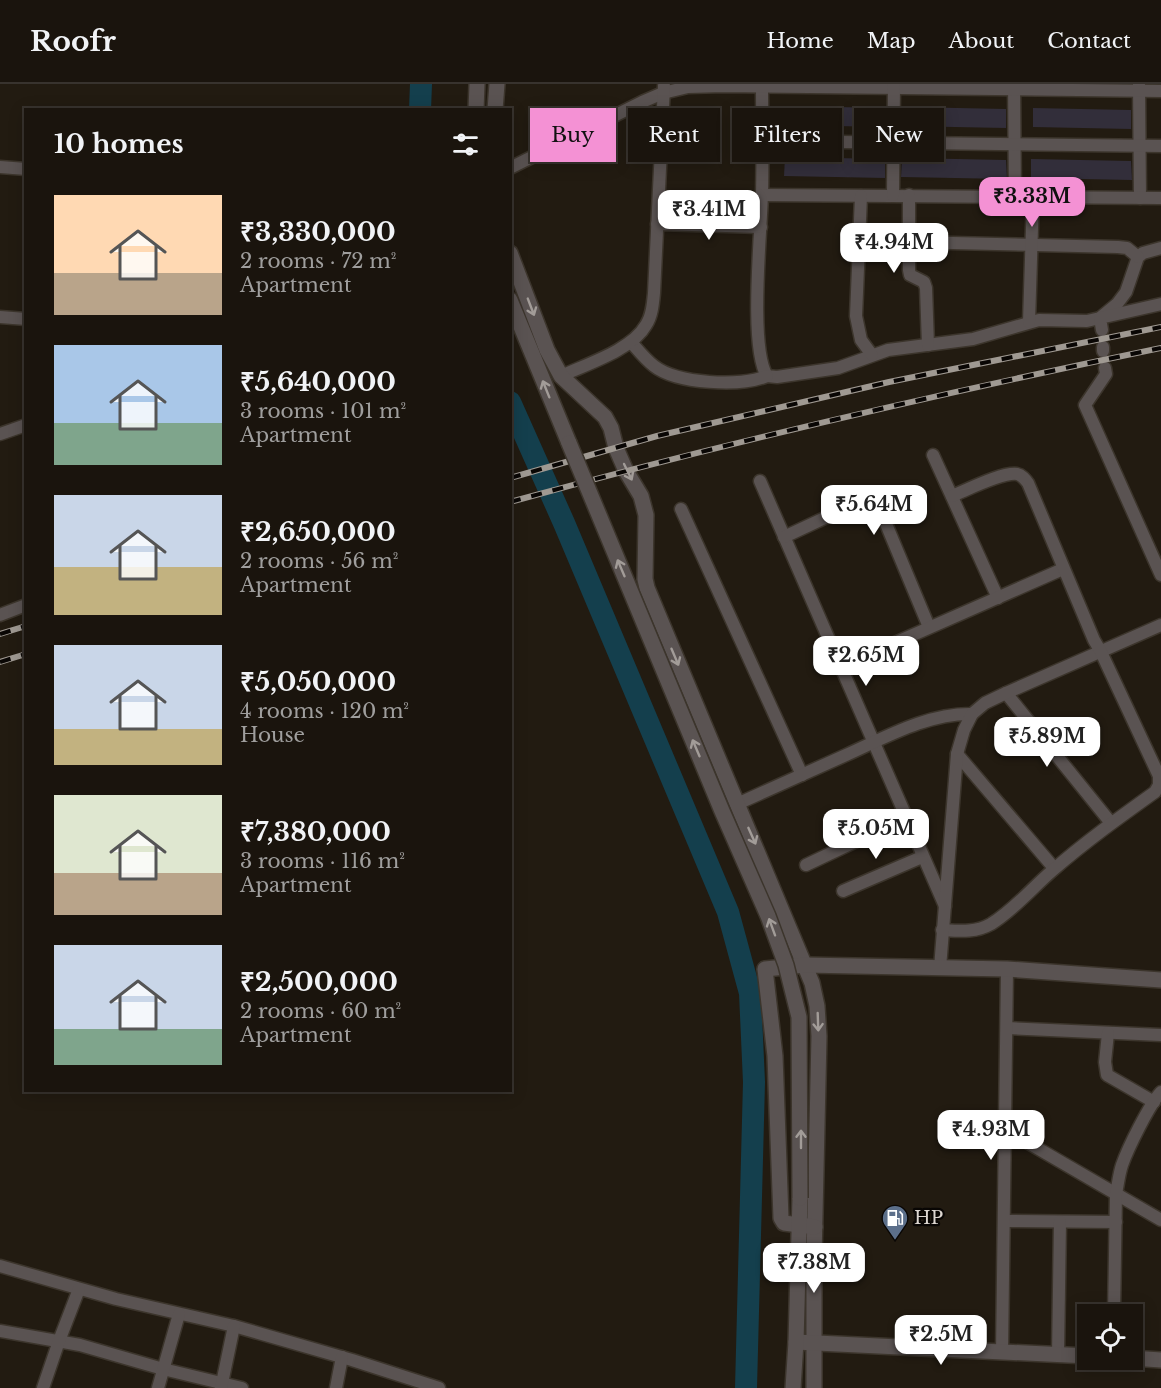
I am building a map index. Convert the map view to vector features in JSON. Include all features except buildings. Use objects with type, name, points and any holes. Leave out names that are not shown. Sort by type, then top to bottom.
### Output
[{"type":"street","points":[[476,108],[477,84]]},
{"type":"street","points":[[495,108],[497,84]]},
{"type":"street","points":[[762,85],[762,108]]},
{"type":"street","points":[[512,167],[664,88],[762,85],[1139,88],[1161,91]]},
{"type":"street","points":[[894,86],[894,108]]},
{"type":"street","points":[[1015,87],[1015,196]]},
{"type":"street","points":[[561,375],[631,342],[648,324],[654,293],[664,88]]},
{"type":"street","points":[[1139,88],[1140,198]]},
{"type":"street","points":[[944,143],[1161,146]]},
{"type":"street","points":[[763,162],[758,321],[762,368],[767,376]]},
{"type":"street","points":[[893,162],[893,195]]},
{"type":"street","points":[[0,167],[24,169]]},
{"type":"street","points":[[762,195],[1161,198]]},
{"type":"street","points":[[909,195],[910,275],[921,279],[926,288],[928,345]]},
{"type":"street","points":[[861,196],[856,316],[861,340],[872,355]]},
{"type":"street","points":[[1029,322],[1033,196]]},
{"type":"street","points":[[657,224],[761,227]]},
{"type":"street","points":[[909,242],[1031,243],[1118,247],[1127,248],[1138,258]]},
{"type":"street","points":[[1101,324],[1126,292],[1138,258],[1143,253],[1161,248]]},
{"type":"street","points":[[512,258],[547,350],[561,375],[604,417],[611,428],[616,448],[626,471],[641,496],[646,515],[645,579],[647,588],[805,965],[817,1006],[819,1036],[807,1227],[793,1388]]},
{"type":"street","points":[[631,342],[654,366],[665,372],[724,383],[742,382],[767,376],[777,377],[838,368],[888,350],[973,339],[1039,320],[1087,321],[1101,324],[1161,304]]},
{"type":"street","points":[[512,305],[717,800],[768,916],[786,965],[799,1017],[800,1198],[807,1227],[814,1342],[814,1388]]},
{"type":"street","points":[[0,317],[24,319]]},
{"type":"street","points":[[1105,368],[1106,374],[1085,405],[1161,575]]},
{"type":"street","points":[[0,434],[24,426]]},
{"type":"street","points":[[933,455],[998,597]]},
{"type":"street","points":[[942,930],[966,932],[990,925],[1054,868],[1155,792],[1159,785],[1159,776],[1094,640],[1028,483],[1016,474],[1006,475],[952,496]]},
{"type":"street","points":[[760,481],[945,906]]},
{"type":"street","points":[[784,537],[861,501],[874,502],[879,507],[929,627]]},
{"type":"street","points":[[681,509],[802,775]]},
{"type":"street","points":[[840,667],[1063,569]]},
{"type":"street","points":[[0,615],[24,606]]},
{"type":"street","points":[[940,968],[957,754],[964,730],[972,714],[985,703],[1006,693],[1161,625]]},
{"type":"street","points":[[1006,693],[1111,823]]},
{"type":"street","points":[[737,804],[935,717],[972,714]]},
{"type":"street","points":[[957,754],[1054,868]]},
{"type":"street","points":[[806,865],[905,818]]},
{"type":"street","points":[[843,891],[922,857]]},
{"type":"street","points":[[807,1227],[784,1224],[780,1208],[775,1056],[765,969],[805,965],[1007,969],[1161,980]]},
{"type":"street","points":[[1002,1353],[1007,969]]},
{"type":"street","points":[[1007,1028],[1161,1035]]},
{"type":"street","points":[[1108,1033],[1105,1062],[1107,1075],[1157,1097],[1123,1162],[1116,1194],[1114,1304]]},
{"type":"street","points":[[1006,1130],[1161,1221]]},
{"type":"street","points":[[1005,1221],[1116,1222]]},
{"type":"street","points":[[1058,1355],[1060,1222]]},
{"type":"street","points":[[0,1266],[79,1289],[234,1326],[439,1388]]},
{"type":"street","points":[[43,1388],[79,1289]]},
{"type":"street","points":[[158,1388],[179,1314]]},
{"type":"street","points":[[222,1386],[234,1326]]},
{"type":"street","points":[[0,1331],[59,1341],[222,1386],[242,1388]]},
{"type":"street","points":[[796,1341],[1077,1356]]},
{"type":"street","points":[[336,1388],[342,1357]]},
{"type":"street","points":[[1143,1359],[1161,1360]]},
{"type":"waterway","points":[[420,108],[421,84]]},
{"type":"waterway","points":[[512,406],[564,523],[728,912],[750,993],[754,1082],[746,1388]]},
{"type":"railway","points":[[512,477],[657,436],[889,382],[1161,327]]},
{"type":"railway","points":[[512,501],[672,459],[834,420],[1161,348]]},
{"type":"railway","points":[[0,634],[24,627]]},
{"type":"railway","points":[[0,662],[24,655]]},
{"type":"place","name":"HP","points":[[895,1241]]}]
